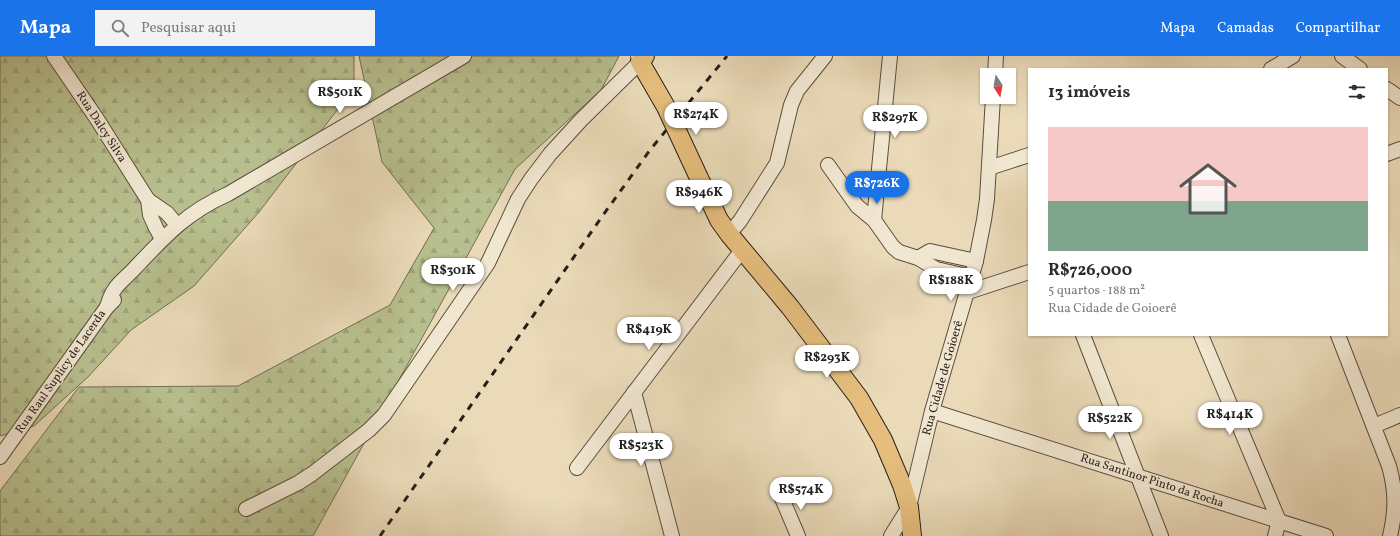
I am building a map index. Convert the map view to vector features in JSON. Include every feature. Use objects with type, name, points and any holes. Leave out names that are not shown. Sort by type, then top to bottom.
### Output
[{"type":"main road","points":[[641,58],[666,107],[719,220],[790,307],[859,398],[880,434],[902,485],[909,507],[912,536]]},
{"type":"street","name":"Rua Dalcy Silva","points":[[54,56],[148,200],[167,213],[176,225]]},
{"type":"street","name":"Rua Raul Suplicy de Lacerda","points":[[0,457],[107,306],[122,291],[134,270],[176,225],[190,217],[211,212],[228,194],[464,56]]},
{"type":"street","points":[[729,234],[740,221],[777,163],[790,105],[797,91],[826,56]]},
{"type":"street","points":[[874,220],[890,56]]},
{"type":"street","points":[[995,68],[996,56]]},
{"type":"street","points":[[1273,68],[1294,56]]},
{"type":"street","points":[[1342,56],[1359,68]]},
{"type":"street","points":[[246,509],[298,483],[312,474],[369,430],[384,415],[488,263],[518,199],[531,179],[550,154],[641,58]]},
{"type":"street","points":[[1388,90],[1400,98]]},
{"type":"street","name":"Rua Cidade de Goioerê","points":[[891,536],[909,507],[932,411],[976,261],[984,220],[993,104]]},
{"type":"street","points":[[1388,154],[1400,149]]},
{"type":"street","points":[[989,168],[1028,155]]},
{"type":"street","points":[[828,165],[857,206],[874,220],[893,247],[899,252],[918,258],[936,268],[972,277]]},
{"type":"street","name":"Rua Dalcy Silva","points":[[148,200],[150,215],[162,239]]},
{"type":"street","points":[[577,468],[742,250]]},
{"type":"street","points":[[918,258],[930,251],[976,261]]},
{"type":"street","points":[[968,292],[1028,272]]},
{"type":"street","points":[[1083,336],[1161,536]]},
{"type":"street","points":[[1201,336],[1279,521],[1275,536]]},
{"type":"street","points":[[1338,336],[1374,426],[1394,483],[1395,502],[1390,536]]},
{"type":"street","points":[[634,392],[672,536]]},
{"type":"street","name":"Rua Santinor Pinto da Rocha","points":[[932,411],[1326,536]]},
{"type":"street","points":[[1374,426],[1400,415]]},
{"type":"street","points":[[781,496],[798,536]]},
{"type":"green space","points":[[0,56],[354,56],[354,88],[259,212],[194,286],[131,330],[88,377],[34,426],[0,436]]},
{"type":"green space","points":[[359,56],[619,56],[601,90],[515,169],[313,536],[0,536],[0,491],[79,387],[238,386],[390,305],[434,228],[382,162]]},
{"type":"railway","points":[[380,536],[650,150],[727,56]]}]
